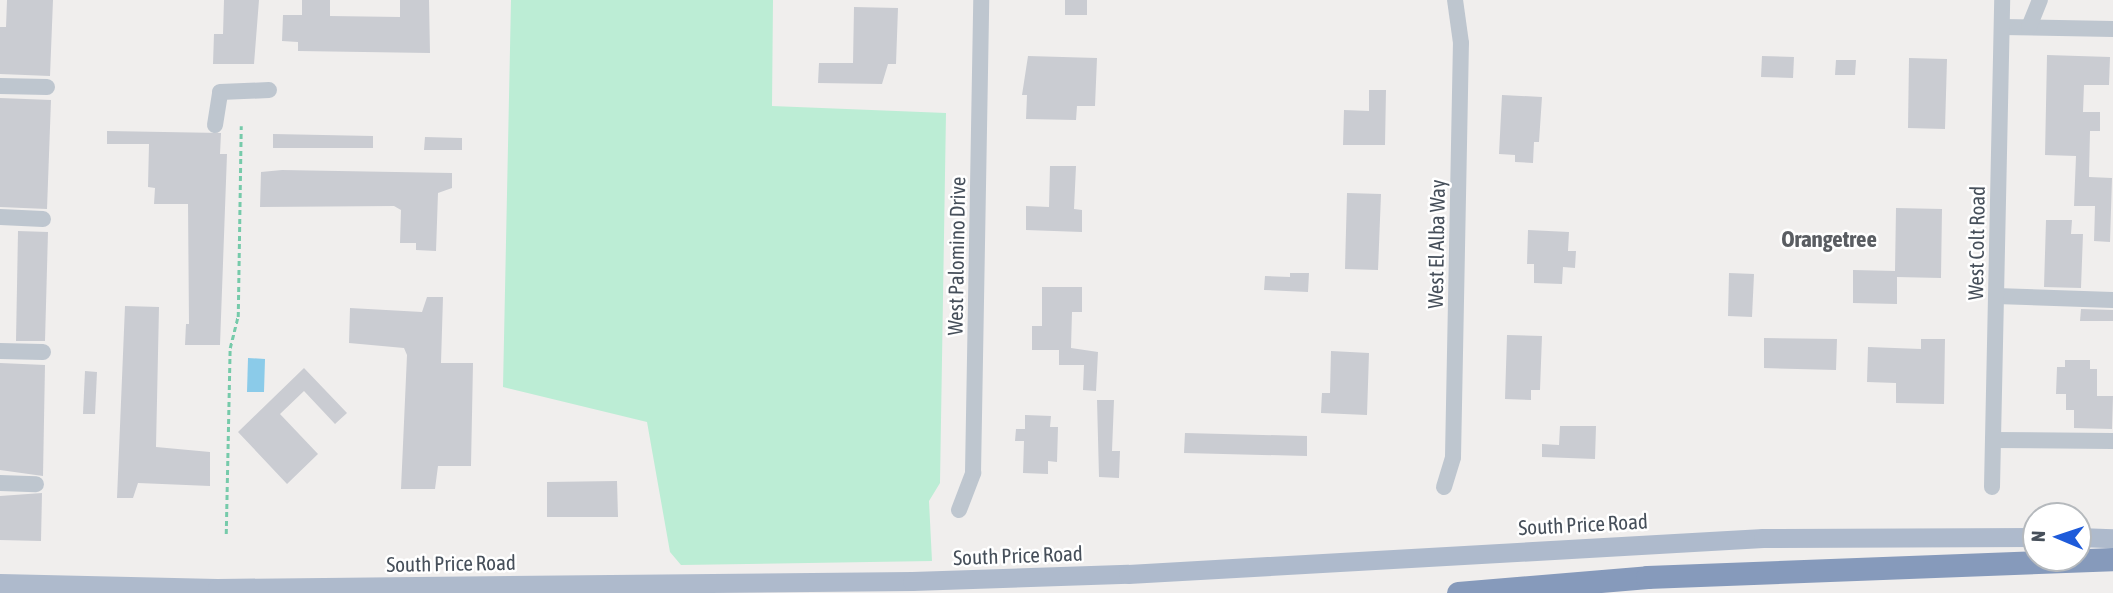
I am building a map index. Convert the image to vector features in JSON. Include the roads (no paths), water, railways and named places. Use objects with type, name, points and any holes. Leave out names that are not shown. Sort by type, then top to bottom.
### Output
[{"type":"highway","points":[[1458,593],[1647,577],[2113,559]]},
{"type":"main road","name":"South Price Road","points":[[0,583],[217,588],[496,589],[925,580],[1128,574],[1763,538],[2022,537]]},
{"type":"main road","points":[[2092,537],[2113,538]]},
{"type":"street","name":"West Palomino Drive","points":[[959,510],[973,473],[981,0]]},
{"type":"street","name":"West El Alba Way","points":[[1444,487],[1453,433],[1461,43],[1455,0]]},
{"type":"street","name":"West Colt Road","points":[[1992,487],[2002,0]]},
{"type":"street","points":[[2029,27],[2040,0]]},
{"type":"street","points":[[2002,27],[2113,29]]},
{"type":"street","points":[[0,86],[47,87]]},
{"type":"street","points":[[215,125],[220,92],[270,90]]},
{"type":"street","points":[[0,217],[43,219]]},
{"type":"street","points":[[1996,296],[2113,300]]},
{"type":"street","points":[[0,351],[43,352]]},
{"type":"street","points":[[1993,440],[2112,441]]},
{"type":"street","points":[[0,483],[36,484]]},
{"type":"water","points":[[248,358],[265,359],[264,392],[247,392]]},
{"type":"district","name":"Orangetree","points":[[1829,239]]}]
